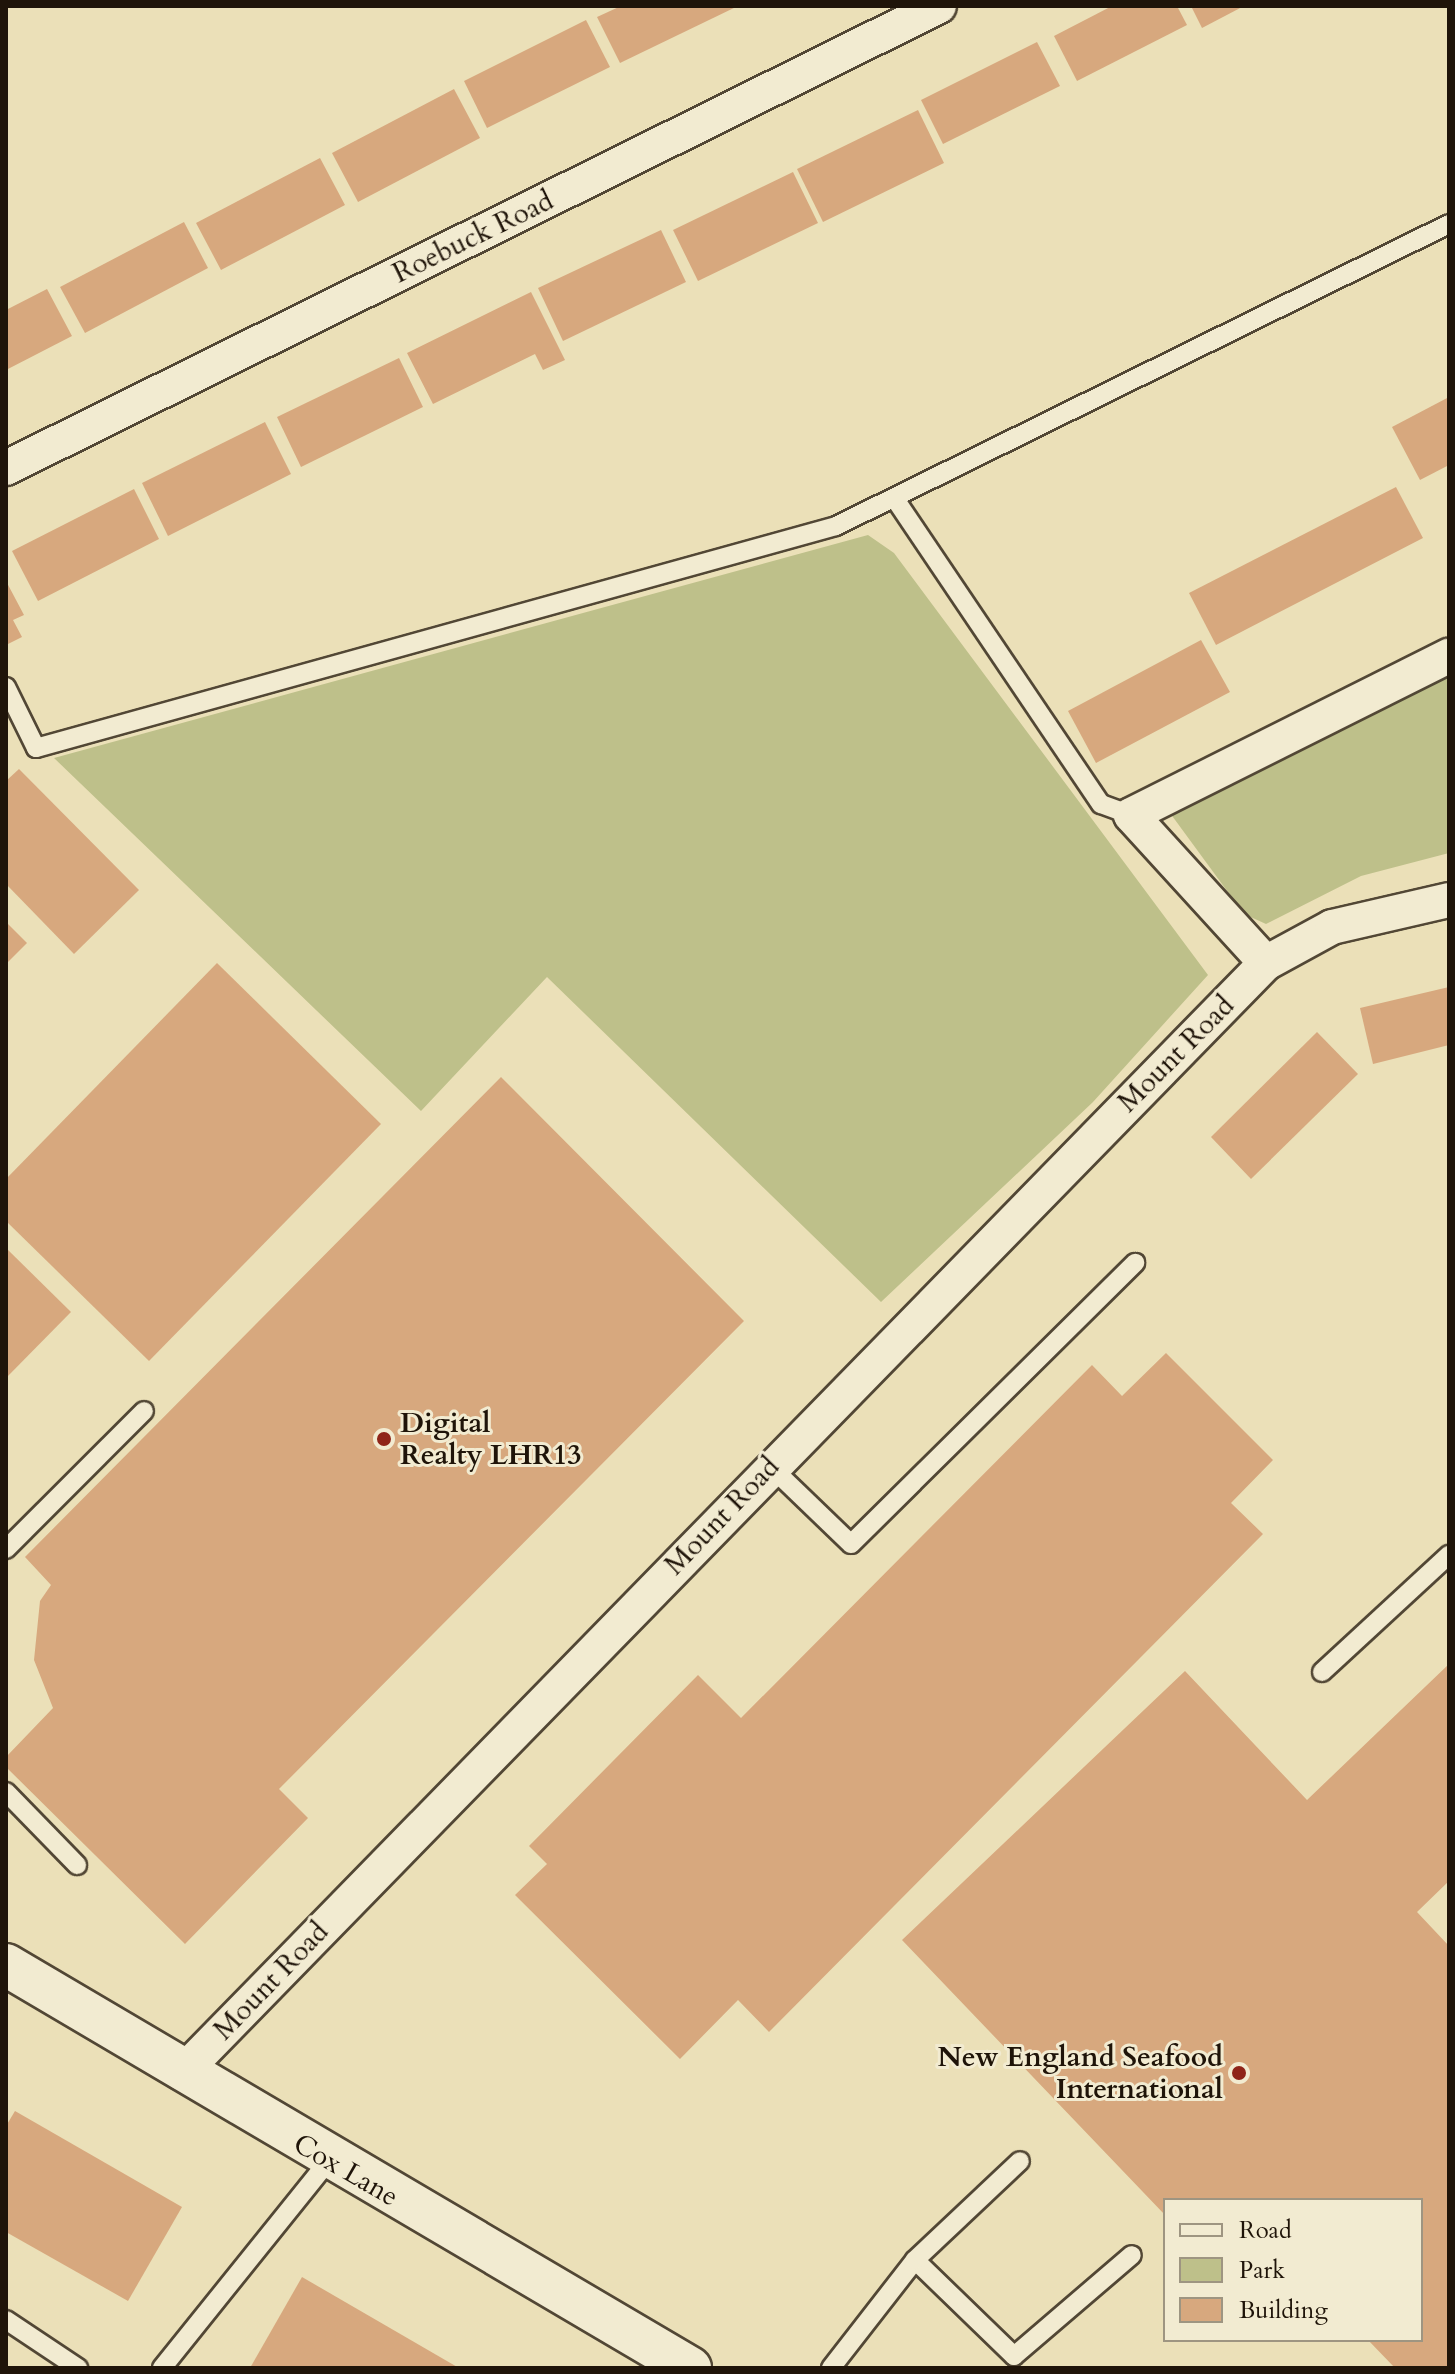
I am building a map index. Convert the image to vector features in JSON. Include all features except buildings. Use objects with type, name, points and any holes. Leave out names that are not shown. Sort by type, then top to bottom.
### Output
[{"type":"street","name":"Roebuck Road","points":[[6,468],[939,6]]},
{"type":"street","points":[[1266,963],[1131,815],[1449,656]]},
{"type":"street","name":"Mount Road","points":[[182,2073],[770,1466],[1266,963],[1332,927],[1449,900]]},
{"type":"street","name":"Cox Lane","points":[[6,1965],[329,2160],[690,2368]]},
{"type":"lane","points":[[6,687],[36,748],[836,526],[1449,224]]},
{"type":"lane","points":[[895,499],[1101,804],[1131,815]]},
{"type":"lane","points":[[770,1466],[851,1544],[1135,1263]]},
{"type":"lane","points":[[6,1549],[144,1411]]},
{"type":"lane","points":[[1322,1672],[1449,1555]]},
{"type":"lane","points":[[6,1792],[77,1865]]},
{"type":"lane","points":[[162,2368],[329,2160]]},
{"type":"lane","points":[[831,2368],[915,2260],[1020,2161]]},
{"type":"lane","points":[[915,2260],[1014,2356],[1132,2255]]},
{"type":"lane","points":[[6,2320],[78,2368]]},
{"type":"green space","points":[[868,535],[894,553],[1208,975],[1093,1102],[881,1302],[547,977],[421,1111],[54,758]]},
{"type":"green space","points":[[1449,659],[1449,853],[1361,876],[1266,924],[1244,914],[1159,798]]},
{"type":"place","name":"Digital Realty LHR13","points":[[384,1439]]},
{"type":"place","name":"New England Seafood International","points":[[1239,2073]]}]
